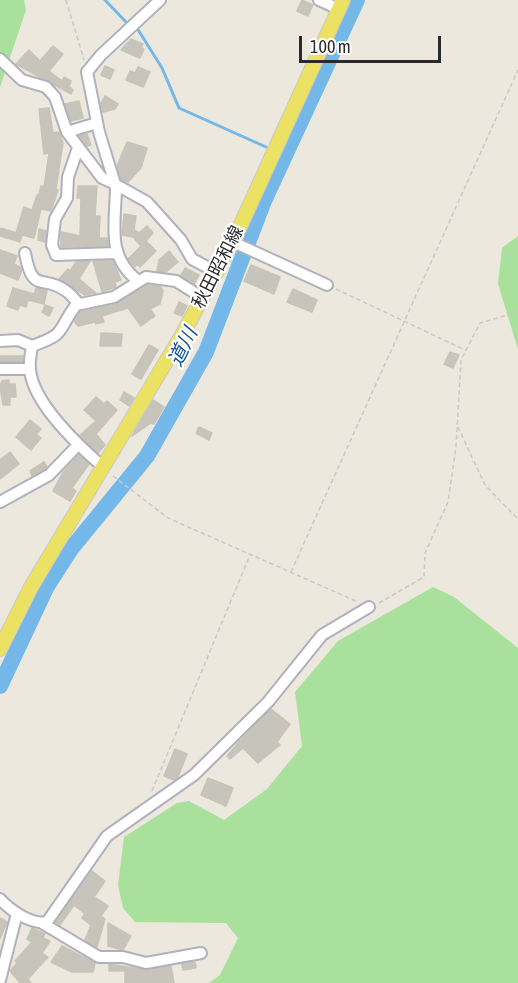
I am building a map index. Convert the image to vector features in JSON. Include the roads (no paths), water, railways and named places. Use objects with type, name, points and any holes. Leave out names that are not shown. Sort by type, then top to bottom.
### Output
[{"type":"main road","name":"秋田昭和線","points":[[0,649],[31,587],[203,298],[233,242],[260,178],[341,4]]},
{"type":"street","points":[[138,281],[125,270],[116,254],[115,185],[97,123],[87,72],[160,0]]},
{"type":"street","points":[[319,0],[341,4]]},
{"type":"street","points":[[0,59],[22,80],[46,87],[55,97],[67,132],[102,178],[147,202],[181,240],[192,259],[216,272]]},
{"type":"street","points":[[67,132],[97,123]]},
{"type":"street","points":[[78,148],[68,177],[67,198],[55,219],[52,245],[56,255],[116,254]]},
{"type":"street","points":[[233,242],[327,285]]},
{"type":"street","points":[[25,252],[29,273],[40,283],[64,289],[79,304]]},
{"type":"street","points":[[0,341],[18,340],[32,346],[55,338],[65,326],[71,312],[79,304],[114,297],[146,277],[176,281],[203,298]]},
{"type":"street","points":[[32,346],[30,369],[41,397],[78,445],[102,466]]},
{"type":"street","points":[[0,369],[30,369]]},
{"type":"street","points":[[0,502],[49,476],[78,445]]},
{"type":"street","points":[[42,923],[47,922],[67,896],[107,836],[194,775],[268,702],[322,635],[369,607]]},
{"type":"street","points":[[0,899],[17,913],[42,923],[99,957],[123,957],[146,963],[201,953]]},
{"type":"street","points":[[0,980],[17,913]]},
{"type":"waterway","points":[[105,0],[126,22]]},
{"type":"waterway","name":"道川","points":[[0,686],[46,588],[71,549],[147,456],[206,352],[264,201],[357,0]]},
{"type":"waterway","points":[[137,28],[162,68],[179,108],[266,147]]},
{"type":"waterway","name":"道川","points":[[281,155],[285,157]]}]
